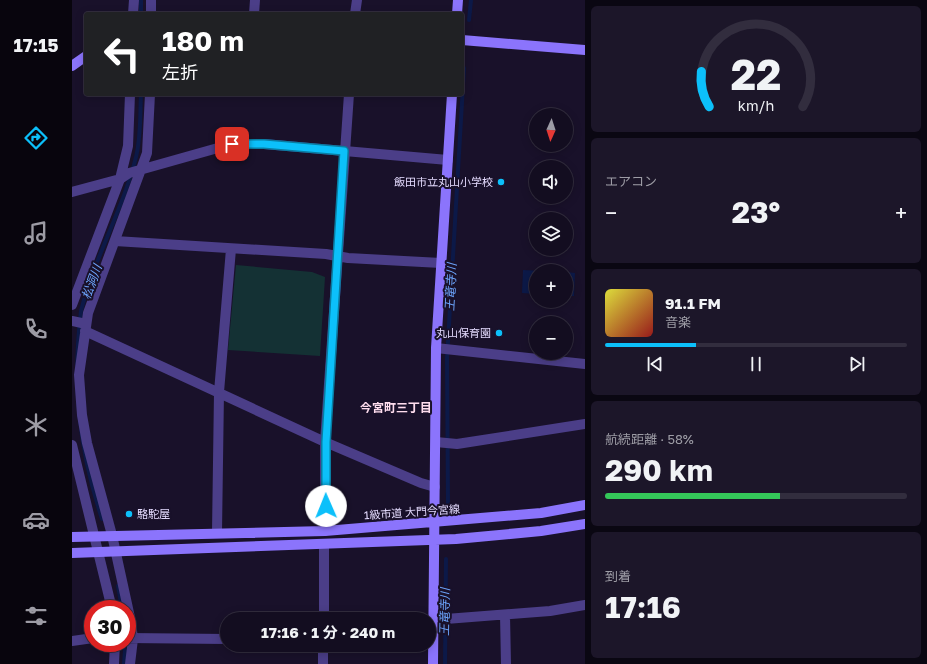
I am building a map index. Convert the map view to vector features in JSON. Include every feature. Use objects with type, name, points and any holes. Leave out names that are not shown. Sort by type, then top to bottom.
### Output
[{"type":"street","points":[[133,12],[134,0]]},
{"type":"street","points":[[151,0],[151,12]]},
{"type":"street","points":[[254,12],[255,0]]},
{"type":"street","points":[[356,12],[357,0]]},
{"type":"street","points":[[457,12],[458,0]]},
{"type":"street","points":[[464,40],[585,50]]},
{"type":"street","points":[[72,66],[84,57]]},
{"type":"street","points":[[126,600],[112,535],[82,415],[80,324],[88,313],[115,241],[132,173],[128,146],[130,96]]},
{"type":"street","points":[[72,305],[132,173],[147,153],[150,96]]},
{"type":"street","points":[[325,531],[326,442],[337,257],[349,96]]},
{"type":"street","points":[[435,612],[435,487],[443,349],[441,263],[452,96]]},
{"type":"street","points":[[72,192],[232,144],[264,144],[448,160]]},
{"type":"street","points":[[115,241],[231,250],[326,254],[337,257],[441,263]]},
{"type":"street","points":[[217,532],[219,392],[231,250]]},
{"type":"street","points":[[80,324],[326,442],[421,483],[435,487]]},
{"type":"street","points":[[443,349],[585,364]]},
{"type":"street","points":[[438,443],[453,443],[585,424]]},
{"type":"street","points":[[72,445],[110,600]]},
{"type":"street","name":"1級市道 大門今宮線","points":[[72,537],[217,532],[325,531],[541,513],[585,506]]},
{"type":"street","points":[[72,553],[435,540],[498,536],[585,524]]},
{"type":"street","points":[[324,545],[324,612]]},
{"type":"street","points":[[436,620],[550,611],[585,605]]},
{"type":"street","points":[[505,615],[506,664]]},
{"type":"street","points":[[136,638],[220,639]]},
{"type":"street","points":[[72,641],[84,639]]},
{"type":"street","points":[[114,664],[115,652]]},
{"type":"street","points":[[130,652],[130,664]]},
{"type":"street","points":[[323,652],[324,664]]},
{"type":"street","points":[[432,652],[433,664]]},
{"type":"green space","points":[[236,265],[312,272],[325,277],[320,356],[228,350]]},
{"type":"water","points":[[523,270],[529,270],[529,294],[522,293]]},
{"type":"water","points":[[573,273],[575,273],[573,296]]},
{"type":"waterway","name":"松洞川","points":[[141,0],[141,12]]},
{"type":"waterway","name":"王竜寺川","points":[[469,20],[471,0]]},
{"type":"waterway","name":"松洞川","points":[[102,519],[94,493],[83,442],[78,391],[78,338],[81,311],[93,272],[124,196],[136,157],[140,134],[141,96]]},
{"type":"waterway","name":"王竜寺川","points":[[448,506],[447,359],[462,96]]},
{"type":"waterway","name":"王竜寺川","points":[[445,664],[446,559]]},
{"type":"waterway","name":"松洞川","points":[[118,586],[120,600]]},
{"type":"waterway","name":"松洞川","points":[[124,664],[125,652]]},
{"type":"place","name":"飯田市立丸山小学校","points":[[501,182]]},
{"type":"place","name":"丸山保育園","points":[[499,333]]},
{"type":"place","name":"駱駝屋","points":[[129,514]]},
{"type":"district","name":"今宮町三丁目","points":[[396,408]]},
{"type":"route","points":[[232,144],[264,144],[344,151],[326,442],[326,506]]}]
